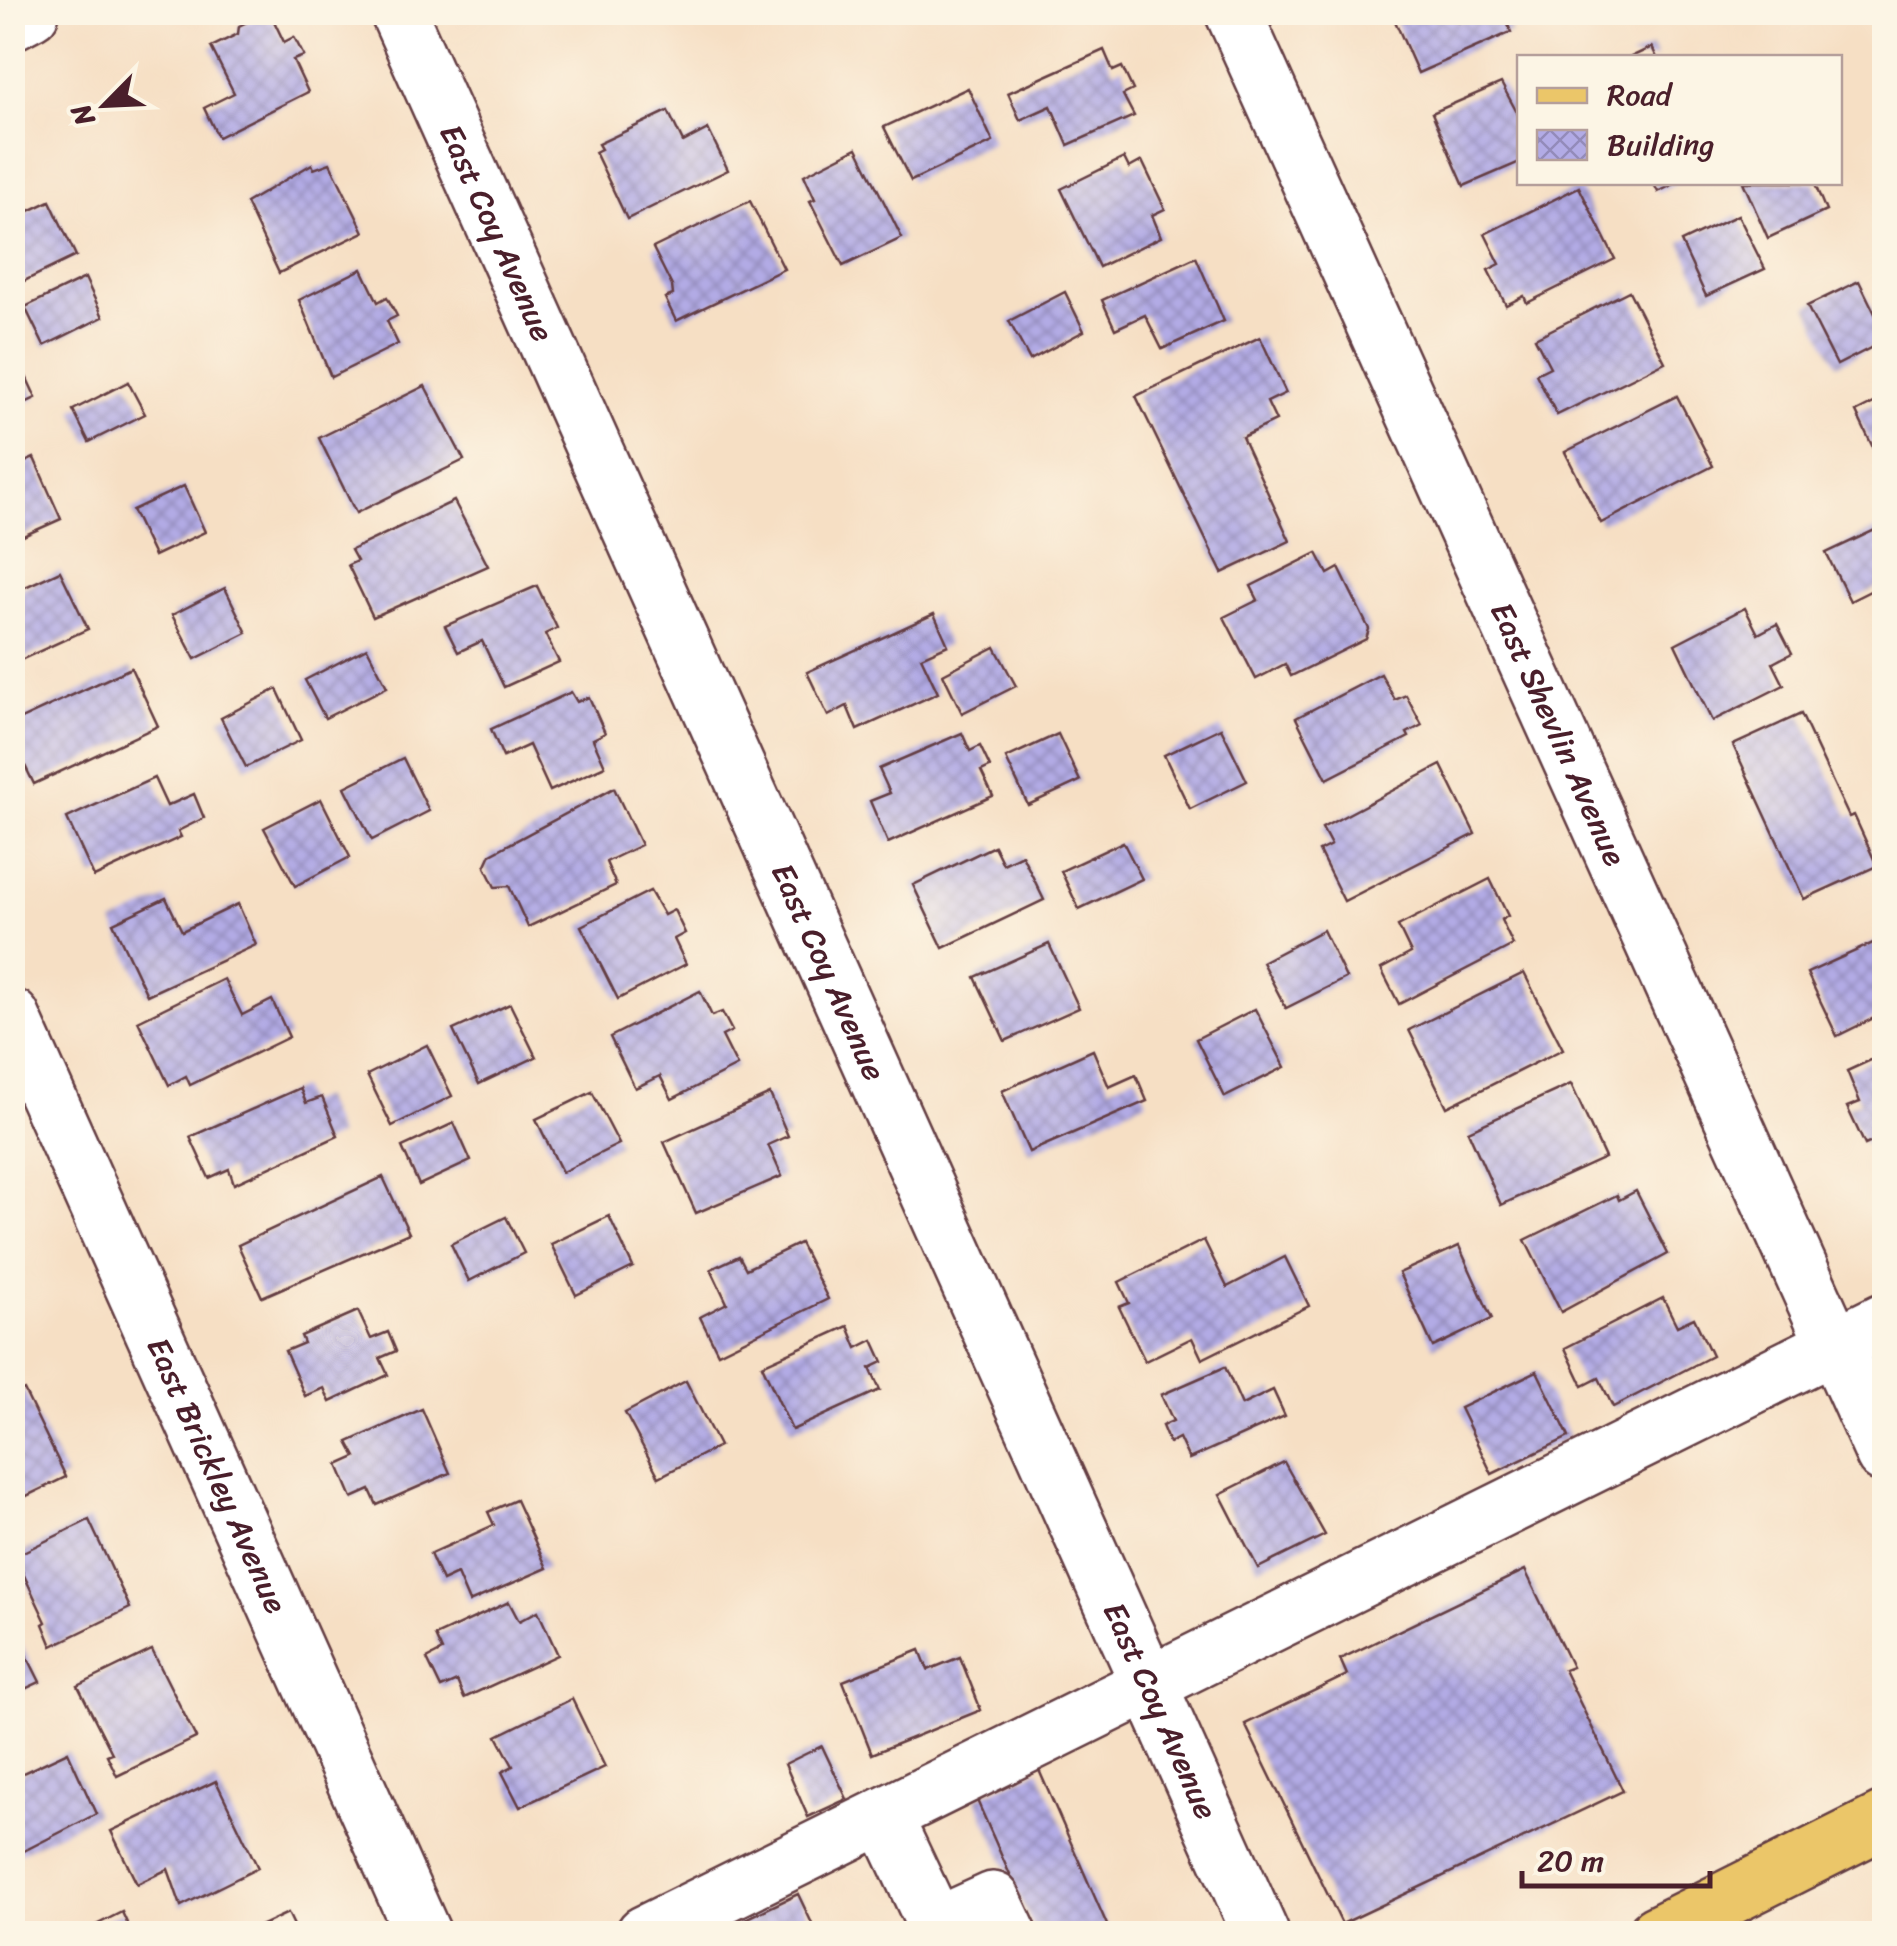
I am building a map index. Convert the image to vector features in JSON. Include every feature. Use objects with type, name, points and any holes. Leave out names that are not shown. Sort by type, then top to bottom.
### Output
[{"type":"main road","points":[[1656,1934],[1884,1820]]},
{"type":"street","points":[[12,22],[31,12]]},
{"type":"street","name":"East Coy Avenue","points":[[398,12],[1261,1934]]},
{"type":"street","name":"East Shevlin Avenue","points":[[1233,12],[1884,1454]]},
{"type":"street","name":"East Brickley Avenue","points":[[12,1017],[424,1934]]},
{"type":"street","points":[[644,1934],[1884,1321]]},
{"type":"street","points":[[884,1816],[936,1926],[993,1900],[1009,1934]]},
{"type":"building","points":[[1391,12],[1455,12],[1459,22],[1479,12],[1503,12],[1511,32],[1418,73]]},
{"type":"building","points":[[1566,12],[1595,12],[1571,24]]},
{"type":"building","points":[[259,16],[265,21],[272,17],[284,42],[294,37],[304,56],[293,60],[308,92],[218,137],[204,108],[234,93],[211,47],[238,34],[239,26]]},
{"type":"building","points":[[1652,47],[1656,55],[1635,55]]},
{"type":"building","points":[[1104,50],[1113,71],[1122,67],[1133,90],[1123,95],[1134,116],[1068,145],[1051,106],[1020,120],[1008,93]]},
{"type":"building","points":[[1501,83],[1517,112],[1517,163],[1464,186],[1432,113]]},
{"type":"building","points":[[968,88],[993,142],[911,181],[884,127]]},
{"type":"building","points":[[668,111],[683,142],[708,129],[728,170],[627,219],[595,152],[601,149],[598,144]]},
{"type":"building","points":[[857,148],[902,238],[843,266],[810,201],[815,199],[804,175]]},
{"type":"building","points":[[1124,158],[1129,168],[1142,161],[1165,209],[1152,215],[1161,237],[1099,267],[1061,189]]},
{"type":"building","points":[[330,163],[364,232],[279,273],[246,203],[312,164],[314,169]]},
{"type":"building","points":[[1744,185],[1815,185],[1826,211],[1768,238]]},
{"type":"building","points":[[1579,187],[1615,259],[1527,303],[1524,296],[1506,305],[1488,270],[1500,264],[1485,234]]},
{"type":"building","points":[[50,201],[76,256],[16,285],[12,219]]},
{"type":"building","points":[[750,201],[784,269],[676,321],[665,298],[673,295],[672,286],[653,248]]},
{"type":"building","points":[[1738,215],[1765,269],[1706,296],[1681,242]]},
{"type":"building","points":[[1196,257],[1224,321],[1162,349],[1145,315],[1115,329],[1102,300]]},
{"type":"building","points":[[362,269],[378,302],[387,297],[397,316],[387,321],[398,344],[331,377],[299,300]]},
{"type":"building","points":[[85,278],[103,317],[44,346],[25,307]]},
{"type":"building","points":[[1859,281],[1884,332],[1884,341],[1837,365],[1807,306]]},
{"type":"building","points":[[1629,291],[1665,362],[1557,415],[1536,374],[1550,367],[1535,338]]},
{"type":"building","points":[[1065,292],[1084,331],[1030,360],[1009,321]]},
{"type":"building","points":[[1260,337],[1286,393],[1267,402],[1276,421],[1242,437],[1290,541],[1222,573],[1136,396]]},
{"type":"building","points":[[12,346],[36,398],[12,409]]},
{"type":"building","points":[[128,382],[145,414],[89,442],[73,410]]},
{"type":"building","points":[[425,386],[464,460],[356,513],[319,438]]},
{"type":"building","points":[[1677,396],[1713,466],[1601,523],[1565,452]]},
{"type":"building","points":[[1884,398],[1884,460],[1880,462],[1856,412]]},
{"type":"building","points":[[34,458],[61,519],[12,541],[12,468]]},
{"type":"building","points":[[184,486],[205,532],[154,556],[132,510]]},
{"type":"building","points":[[454,501],[488,566],[373,617],[348,565],[357,561],[351,550]]},
{"type":"building","points":[[1877,529],[1884,544],[1884,584],[1850,601],[1826,553]]},
{"type":"building","points":[[1317,553],[1328,574],[1339,568],[1369,629],[1366,639],[1291,676],[1285,664],[1256,679],[1224,617],[1258,600],[1251,586]]},
{"type":"building","points":[[60,571],[88,629],[12,664],[12,593]]},
{"type":"building","points":[[537,586],[557,628],[545,634],[559,662],[504,687],[482,641],[458,652],[445,626]]},
{"type":"building","points":[[225,588],[247,633],[195,659],[172,615]]},
{"type":"building","points":[[1745,608],[1758,634],[1777,624],[1792,653],[1773,663],[1784,685],[1712,721],[1675,644]]},
{"type":"building","points":[[934,614],[948,645],[921,657],[938,693],[857,730],[847,706],[828,716],[807,672]]},
{"type":"building","points":[[995,647],[1016,686],[962,713],[943,674]]},
{"type":"building","points":[[367,648],[387,687],[325,718],[305,680]]},
{"type":"building","points":[[131,668],[158,726],[34,784],[12,739],[12,723]]},
{"type":"building","points":[[1381,674],[1395,700],[1406,695],[1422,725],[1407,733],[1409,737],[1327,779],[1296,718]]},
{"type":"building","points":[[277,689],[301,740],[246,767],[221,718]]},
{"type":"building","points":[[571,692],[577,702],[589,697],[605,733],[593,739],[605,766],[550,791],[529,745],[503,757],[491,729]]},
{"type":"building","points":[[1801,714],[1849,817],[1854,815],[1877,866],[1804,899],[1733,745]]},
{"type":"building","points":[[1221,728],[1247,781],[1190,809],[1164,755]]},
{"type":"building","points":[[962,733],[970,751],[980,746],[990,767],[981,771],[993,796],[888,843],[870,801],[890,793],[879,769]]},
{"type":"building","points":[[1058,734],[1080,781],[1028,805],[1006,758]]},
{"type":"building","points":[[403,758],[429,811],[372,840],[345,787]]},
{"type":"building","points":[[1441,765],[1475,834],[1344,901],[1319,851],[1331,845],[1322,828]]},
{"type":"building","points":[[154,778],[167,806],[194,794],[204,818],[178,831],[181,837],[94,877],[67,818]]},
{"type":"building","points":[[614,788],[641,845],[606,862],[616,885],[528,927],[509,886],[495,887],[485,867],[491,854]]},
{"type":"building","points":[[321,799],[350,857],[295,886],[264,828]]},
{"type":"building","points":[[1123,842],[1142,879],[1079,909],[1061,871]]},
{"type":"building","points":[[994,846],[1003,864],[1022,855],[1044,900],[943,948],[913,885]]},
{"type":"building","points":[[1490,879],[1508,916],[1501,920],[1513,945],[1399,1004],[1381,969],[1411,953],[1398,926]]},
{"type":"building","points":[[650,891],[664,915],[674,910],[685,933],[674,939],[686,964],[618,999],[581,926]]},
{"type":"building","points":[[166,898],[182,931],[238,904],[256,945],[147,995],[113,923]]},
{"type":"building","points":[[1323,930],[1346,978],[1286,1008],[1262,962]]},
{"type":"building","points":[[1884,938],[1884,1013],[1837,1036],[1807,973]]},
{"type":"building","points":[[1049,944],[1079,1008],[1005,1041],[975,977]]},
{"type":"building","points":[[1524,973],[1563,1049],[1447,1107],[1409,1030]]},
{"type":"building","points":[[224,979],[242,1015],[272,1000],[289,1037],[190,1085],[186,1076],[169,1085],[138,1021]]},
{"type":"building","points":[[700,991],[712,1016],[722,1012],[732,1031],[722,1036],[737,1066],[672,1099],[660,1076],[635,1088],[610,1037]]},
{"type":"building","points":[[510,1004],[536,1057],[479,1084],[453,1030]]},
{"type":"building","points":[[1255,1009],[1285,1067],[1225,1097],[1196,1039]]},
{"type":"building","points":[[427,1045],[452,1096],[392,1126],[367,1075]]},
{"type":"building","points":[[1093,1050],[1109,1087],[1136,1075],[1147,1101],[1029,1152],[1002,1091]]},
{"type":"building","points":[[1884,1054],[1884,1143],[1881,1145],[1878,1139],[1865,1145],[1847,1107],[1860,1102],[1847,1071]]},
{"type":"building","points":[[1571,1084],[1605,1158],[1501,1205],[1468,1131]]},
{"type":"building","points":[[300,1088],[306,1103],[322,1097],[338,1136],[234,1184],[229,1169],[209,1178],[190,1137]]},
{"type":"building","points":[[592,1092],[619,1144],[562,1172],[536,1119]]},
{"type":"building","points":[[770,1094],[788,1136],[768,1145],[782,1176],[696,1213],[664,1142]]},
{"type":"building","points":[[454,1123],[471,1161],[419,1185],[402,1147]]},
{"type":"building","points":[[383,1177],[409,1233],[262,1297],[238,1245]]},
{"type":"building","points":[[1636,1191],[1668,1254],[1561,1312],[1525,1240],[1617,1195],[1619,1200]]},
{"type":"building","points":[[609,1216],[633,1267],[576,1295],[551,1244]]},
{"type":"building","points":[[506,1217],[524,1253],[469,1281],[451,1244]]},
{"type":"building","points":[[1204,1240],[1227,1287],[1285,1257],[1309,1306],[1202,1359],[1192,1338],[1145,1361],[1119,1307],[1129,1303],[1119,1282]]},
{"type":"building","points":[[800,1243],[828,1299],[718,1353],[700,1317],[727,1303],[711,1269],[739,1256],[746,1269]]},
{"type":"building","points":[[1459,1246],[1492,1319],[1433,1347],[1399,1273]]},
{"type":"building","points":[[1663,1298],[1677,1326],[1694,1318],[1712,1356],[1613,1407],[1599,1378],[1583,1386],[1565,1348]]},
{"type":"building","points":[[358,1311],[371,1339],[388,1332],[396,1351],[380,1358],[388,1375],[330,1402],[324,1388],[305,1396],[285,1351],[304,1343],[301,1336]]},
{"type":"building","points":[[848,1326],[857,1348],[873,1340],[883,1362],[870,1368],[880,1390],[792,1430],[762,1365]]},
{"type":"building","points":[[1225,1367],[1242,1405],[1273,1390],[1285,1416],[1189,1459],[1179,1438],[1169,1443],[1162,1426],[1173,1421],[1161,1395]]},
{"type":"building","points":[[1537,1371],[1569,1437],[1492,1474],[1460,1408]]},
{"type":"building","points":[[686,1381],[719,1446],[659,1477],[625,1413]]},
{"type":"building","points":[[24,1390],[66,1477],[12,1503],[12,1395]]},
{"type":"building","points":[[422,1409],[450,1473],[377,1505],[370,1490],[352,1498],[338,1465],[356,1457],[348,1442]]},
{"type":"building","points":[[1284,1462],[1325,1535],[1258,1568],[1220,1494]]},
{"type":"building","points":[[516,1500],[547,1568],[469,1602],[457,1574],[442,1581],[430,1554],[494,1525],[488,1512]]},
{"type":"building","points":[[89,1520],[130,1608],[52,1646],[43,1624],[46,1622],[15,1556]]},
{"type":"building","points":[[1525,1570],[1572,1667],[1564,1670],[1623,1791],[1342,1924],[1245,1724],[1347,1675],[1340,1659]]},
{"type":"building","points":[[509,1602],[519,1621],[538,1611],[558,1655],[464,1698],[457,1681],[441,1688],[427,1659],[442,1651],[435,1636]]},
{"type":"building","points":[[21,1644],[40,1682],[12,1695],[12,1649]]},
{"type":"building","points":[[152,1650],[196,1738],[117,1776],[107,1755],[112,1753],[78,1686]]},
{"type":"building","points":[[920,1650],[928,1670],[960,1657],[981,1710],[872,1754],[843,1681]]},
{"type":"building","points":[[572,1699],[605,1767],[520,1807],[502,1772],[513,1766],[497,1736]]},
{"type":"building","points":[[822,1746],[847,1799],[808,1817],[785,1764]]},
{"type":"building","points":[[68,1752],[96,1814],[16,1855],[12,1778]]},
{"type":"building","points":[[1039,1770],[1111,1934],[1036,1934],[976,1798]]},
{"type":"building","points":[[216,1781],[258,1868],[181,1906],[168,1869],[137,1884],[111,1831]]},
{"type":"building","points":[[798,1894],[817,1934],[715,1934]]},
{"type":"building","points":[[122,1912],[132,1934],[78,1934]]},
{"type":"building","points":[[288,1913],[298,1934],[243,1934]]}]
